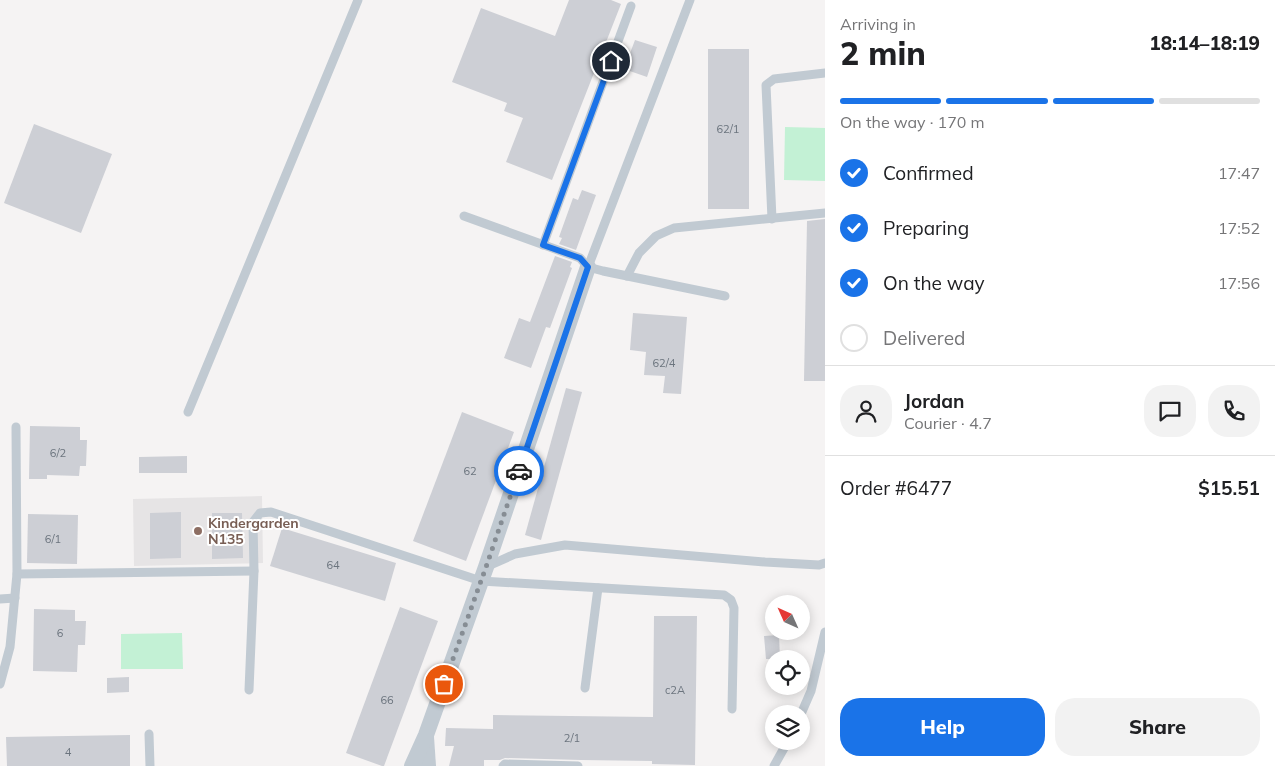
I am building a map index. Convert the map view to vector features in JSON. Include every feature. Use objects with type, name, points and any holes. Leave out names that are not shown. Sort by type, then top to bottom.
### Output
[{"type":"street","points":[[412,766],[426,735],[484,574],[588,267]]},
{"type":"street","points":[[426,735],[428,766]]},
{"type":"lane","points":[[188,412],[358,0]]},
{"type":"lane","points":[[588,267],[690,0]]},
{"type":"lane","points":[[543,245],[631,6]]},
{"type":"lane","points":[[772,218],[766,86],[774,79],[825,73]]},
{"type":"lane","points":[[627,276],[639,253],[656,236],[674,228],[825,213]]},
{"type":"lane","points":[[464,216],[580,258],[588,267],[725,296]]},
{"type":"lane","points":[[0,684],[10,647],[17,574],[16,427]]},
{"type":"lane","points":[[249,690],[254,571],[253,522],[260,513],[271,512],[484,574],[598,588],[724,595],[731,600],[734,608],[732,709]]},
{"type":"lane","points":[[484,574],[515,554],[564,545],[765,562],[820,565],[825,563]]},
{"type":"lane","points":[[17,574],[254,571]]},
{"type":"lane","points":[[584,688],[598,588]]},
{"type":"lane","points":[[0,599],[15,598]]},
{"type":"lane","points":[[805,705],[811,691],[825,632]]},
{"type":"lane","points":[[0,648],[10,647]]},
{"type":"lane","points":[[149,734],[150,766]]},
{"type":"lane","points":[[774,766],[783,750]]},
{"type":"lane","points":[[503,766],[505,764],[578,766]]},
{"type":"shaded area","name":"Kindergarden N135","points":[[262,496],[263,563],[134,566],[133,499]]},
{"type":"green space","points":[[785,127],[825,128],[825,181],[784,180]]},
{"type":"green space","points":[[182,633],[183,669],[121,669],[121,634]]},
{"type":"building","points":[[569,0],[611,0],[621,4],[552,180],[506,162],[523,118],[504,111],[507,103],[452,82],[481,8],[555,36]]},
{"type":"building","points":[[635,40],[657,47],[647,77],[624,69]]},
{"type":"building","points":[[708,49],[749,49],[749,209],[708,209]]},
{"type":"building","points":[[34,124],[112,154],[81,233],[4,203]]},
{"type":"building","points":[[582,190],[596,195],[576,250],[559,244],[562,238],[559,237],[573,198],[578,200]]},
{"type":"building","points":[[825,219],[825,381],[804,381],[807,221]]},
{"type":"building","points":[[555,256],[572,262],[570,267],[572,268],[550,328],[546,327],[531,368],[504,358],[519,318],[530,322]]},
{"type":"building","points":[[633,313],[687,317],[681,394],[663,393],[665,376],[644,375],[646,352],[630,350]]},
{"type":"building","points":[[566,388],[582,392],[541,540],[525,535]]},
{"type":"building","points":[[462,412],[514,432],[466,561],[413,541]]},
{"type":"building","points":[[30,426],[80,427],[80,440],[87,440],[86,466],[80,466],[79,476],[47,475],[47,479],[29,479]]},
{"type":"building","points":[[187,456],[187,473],[139,473],[139,457]]},
{"type":"building","points":[[181,512],[181,558],[150,559],[150,513]]},
{"type":"building","points":[[212,513],[242,513],[243,558],[212,559]]},
{"type":"building","points":[[28,514],[78,515],[77,564],[27,563]]},
{"type":"building","points":[[282,528],[396,563],[385,601],[270,566]]},
{"type":"building","points":[[400,607],[438,621],[384,766],[382,766],[346,753]]},
{"type":"building","points":[[34,609],[75,610],[75,621],[86,621],[85,645],[78,645],[77,672],[33,671]]},
{"type":"building","points":[[654,616],[697,616],[695,765],[652,764],[652,761],[505,758],[500,760],[484,760],[484,766],[449,766],[454,746],[445,746],[446,728],[493,729],[493,715],[653,717]]},
{"type":"building","points":[[764,636],[765,640],[779,640],[780,650],[765,650]]},
{"type":"building","points":[[129,677],[129,692],[107,693],[107,678]]},
{"type":"building","points":[[130,735],[130,766],[7,766],[6,737]]},
{"type":"way so far","points":[[444,684],[519,471]]},
{"type":"place","name":"Kindergarden N135","points":[[198,531]]},
{"type":"route","points":[[519,471],[588,267],[580,258],[543,245],[611,61]]}]
